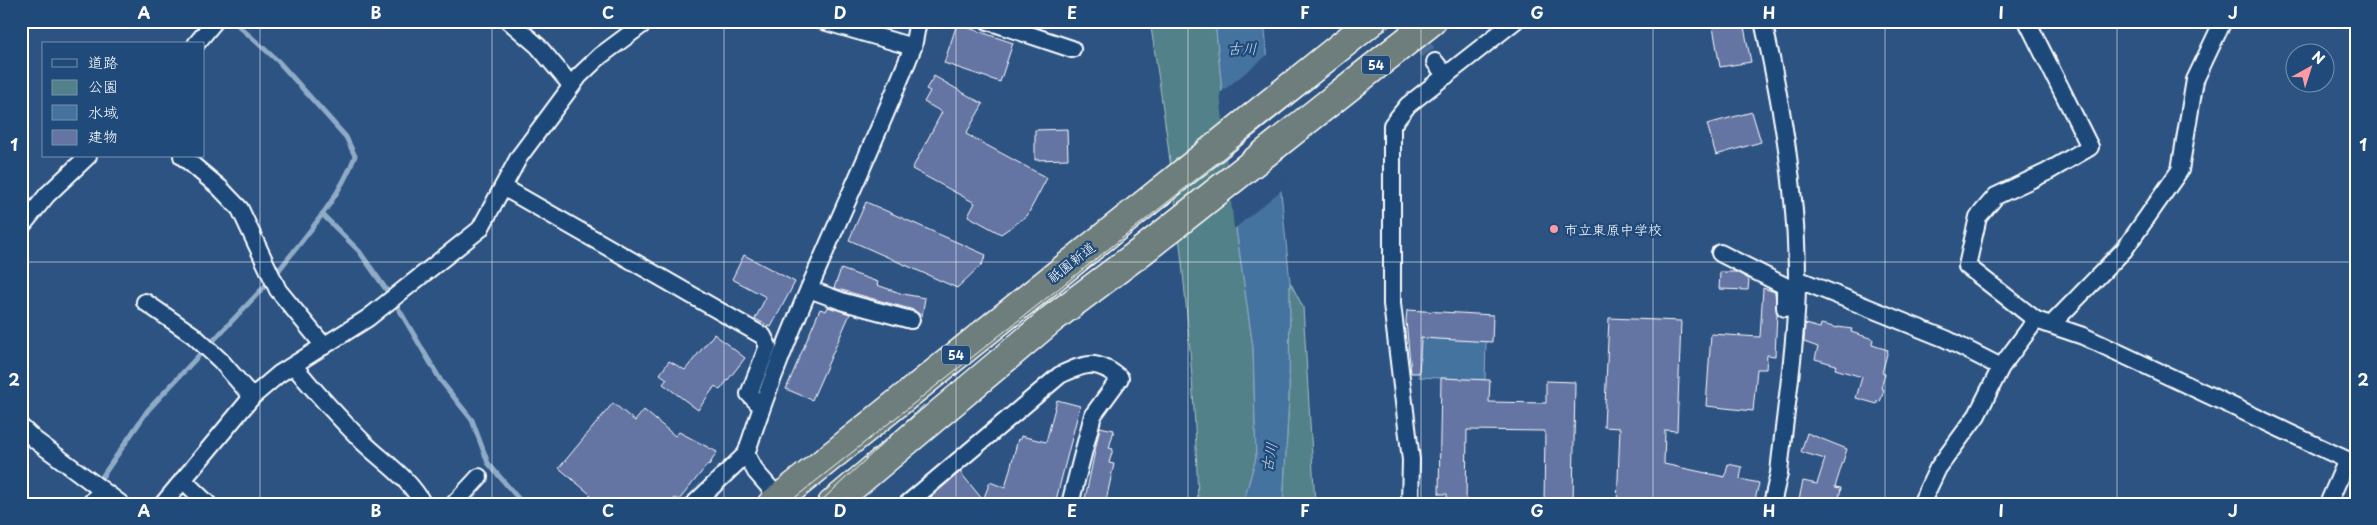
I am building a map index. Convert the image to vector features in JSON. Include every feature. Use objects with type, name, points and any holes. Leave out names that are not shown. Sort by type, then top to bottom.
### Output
[{"type":"highway","name":"祇園新道","points":[[778,502],[1372,21]]},
{"type":"highway","name":"54","points":[[832,504],[1053,318],[1142,251],[1432,21]]},
{"type":"street","points":[[198,42],[215,21]]},
{"type":"street","points":[[508,21],[538,46],[572,85]]},
{"type":"street","points":[[163,504],[252,397],[294,366],[368,318],[480,229],[519,157],[572,85],[600,56],[647,21]]},
{"type":"street","points":[[823,21],[913,47]]},
{"type":"street","points":[[694,504],[746,454],[761,406],[809,289],[913,47],[918,21]]},
{"type":"street","points":[[988,21],[1072,49]]},
{"type":"street","points":[[1410,504],[1411,460],[1392,304],[1392,125],[1408,105],[1515,21]]},
{"type":"street","points":[[1763,21],[1773,66],[1791,180],[1797,279],[1795,317],[1779,473],[1772,504]]},
{"type":"street","points":[[2027,21],[2090,147],[2046,172],[1996,196],[1978,217],[1967,266],[2043,323],[2083,336],[2351,460],[2328,504]]},
{"type":"street","points":[[1920,504],[1938,468],[1977,415],[2001,367],[2043,323],[2124,250],[2180,170],[2195,80],[2223,21]]},
{"type":"street","points":[[1435,62],[1446,76]]},
{"type":"street","points":[[21,227],[47,195],[86,158]]},
{"type":"street","points":[[184,158],[220,188],[240,209],[278,290],[324,346]]},
{"type":"street","points":[[503,187],[763,336],[768,346],[749,394],[761,406]]},
{"type":"street","points":[[1720,254],[1785,286],[1785,315],[1795,317]]},
{"type":"street","points":[[1797,279],[1946,339],[2001,367]]},
{"type":"street","points":[[809,289],[844,302],[911,320]]},
{"type":"street","points":[[145,302],[193,334],[252,397]]},
{"type":"street","points":[[907,504],[1060,375],[1084,364],[1106,366],[1120,378],[1093,415],[1070,504]]},
{"type":"street","points":[[294,366],[334,414],[417,492],[423,504]]},
{"type":"street","points":[[21,427],[35,440],[121,504]]},
{"type":"street","points":[[746,454],[756,472],[778,502]]},
{"type":"street","points":[[454,504],[479,477]]},
{"type":"street","points":[[183,480],[208,504]]},
{"type":"street","points":[[90,504],[102,490]]},
{"type":"green space","points":[[1150,21],[1215,21],[1236,228],[1253,347],[1256,458],[1243,504],[1198,504],[1188,322],[1175,201]]},
{"type":"green space","points":[[1290,282],[1303,307],[1315,504],[1283,504],[1289,397]]},
{"type":"water","name":"古川","points":[[1215,21],[1264,21],[1290,282],[1289,397],[1283,504],[1243,504],[1256,458],[1253,347],[1236,228]]},
{"type":"water","points":[[1421,338],[1486,341],[1485,380],[1419,377]]},
{"type":"pier","points":[[1270,53],[1283,189],[1234,229],[1220,93]]},
{"type":"building","points":[[1743,22],[1751,62],[1720,67],[1713,27]]},
{"type":"building","points":[[957,24],[1013,43],[1000,82],[944,63]]},
{"type":"building","points":[[934,76],[983,104],[966,134],[1047,178],[1027,216],[1001,234],[968,216],[975,203],[912,169],[942,112],[924,102],[930,91],[926,89]]},
{"type":"building","points":[[1752,112],[1761,142],[1716,155],[1707,124]]},
{"type":"building","points":[[1067,129],[1068,159],[1035,160],[1035,130]]},
{"type":"building","points":[[866,202],[986,255],[982,264],[957,288],[849,240]]},
{"type":"building","points":[[744,255],[795,282],[771,327],[755,319],[766,297],[732,279]]},
{"type":"building","points":[[841,269],[878,282],[877,285],[903,294],[925,298],[922,316],[914,310],[834,288]]},
{"type":"building","points":[[1720,272],[1736,272],[1749,279],[1748,290],[1719,289]]},
{"type":"building","points":[[1763,288],[1775,292],[1777,313],[1775,356],[1767,355],[1766,369],[1757,369],[1753,411],[1706,406],[1711,334],[1760,337]]},
{"type":"building","points":[[828,307],[850,314],[812,400],[786,389],[820,309],[826,311]]},
{"type":"building","points":[[1407,310],[1493,315],[1492,342],[1421,338],[1419,373],[1411,373],[1406,321]]},
{"type":"building","points":[[1609,318],[1681,321],[1677,431],[1665,430],[1664,464],[1725,477],[1728,464],[1742,467],[1740,479],[1759,483],[1754,504],[1617,504],[1620,428],[1604,427]]},
{"type":"building","points":[[1805,324],[1820,328],[1821,324],[1852,329],[1851,332],[1873,339],[1872,345],[1888,350],[1882,373],[1885,374],[1881,388],[1884,390],[1880,402],[1877,401],[1877,404],[1856,398],[1862,377],[1835,369],[1836,365],[1815,359],[1818,347],[1804,342]]},
{"type":"building","points":[[714,334],[745,358],[720,390],[715,386],[698,410],[663,384],[667,379],[660,374],[669,361],[685,370]]},
{"type":"building","points":[[1441,378],[1490,380],[1489,402],[1546,403],[1546,381],[1575,382],[1573,504],[1544,504],[1545,431],[1467,430],[1466,504],[1447,504],[1447,494],[1439,494]]},
{"type":"building","points":[[1057,400],[1080,406],[1055,504],[923,504],[960,472],[983,500],[990,482],[1005,488],[1018,439],[1020,440],[1021,436],[1046,442]]},
{"type":"building","points":[[613,403],[635,421],[644,410],[675,436],[679,432],[717,452],[709,465],[679,500],[675,498],[670,504],[598,504],[589,497],[591,495],[559,468]]},
{"type":"building","points":[[1100,427],[1114,430],[1109,448],[1113,449],[1109,463],[1114,464],[1106,504],[1084,504]]},
{"type":"building","points":[[1807,433],[1847,449],[1835,487],[1841,488],[1838,504],[1798,504],[1803,481],[1817,484],[1825,459],[1801,452]]},
{"type":"waterway","points":[[233,21],[278,61],[346,137],[355,156],[331,202],[279,270]]},
{"type":"waterway","points":[[322,214],[359,251],[390,295]]},
{"type":"waterway","points":[[2102,261],[2125,236]]},
{"type":"waterway","points":[[211,343],[265,286]]},
{"type":"waterway","points":[[397,306],[441,381],[472,420],[488,463],[523,504]]},
{"type":"waterway","points":[[102,477],[148,410],[202,352]]},
{"type":"tunnel","points":[[1404,21],[1435,62]]},
{"type":"tram line","points":[[787,504],[1396,21]]},
{"type":"tram line","points":[[1332,81],[1408,21]]},
{"type":"tram line","points":[[818,504],[924,405]]},
{"type":"place","name":"市立東原中学校","points":[[1554,229]]}]
